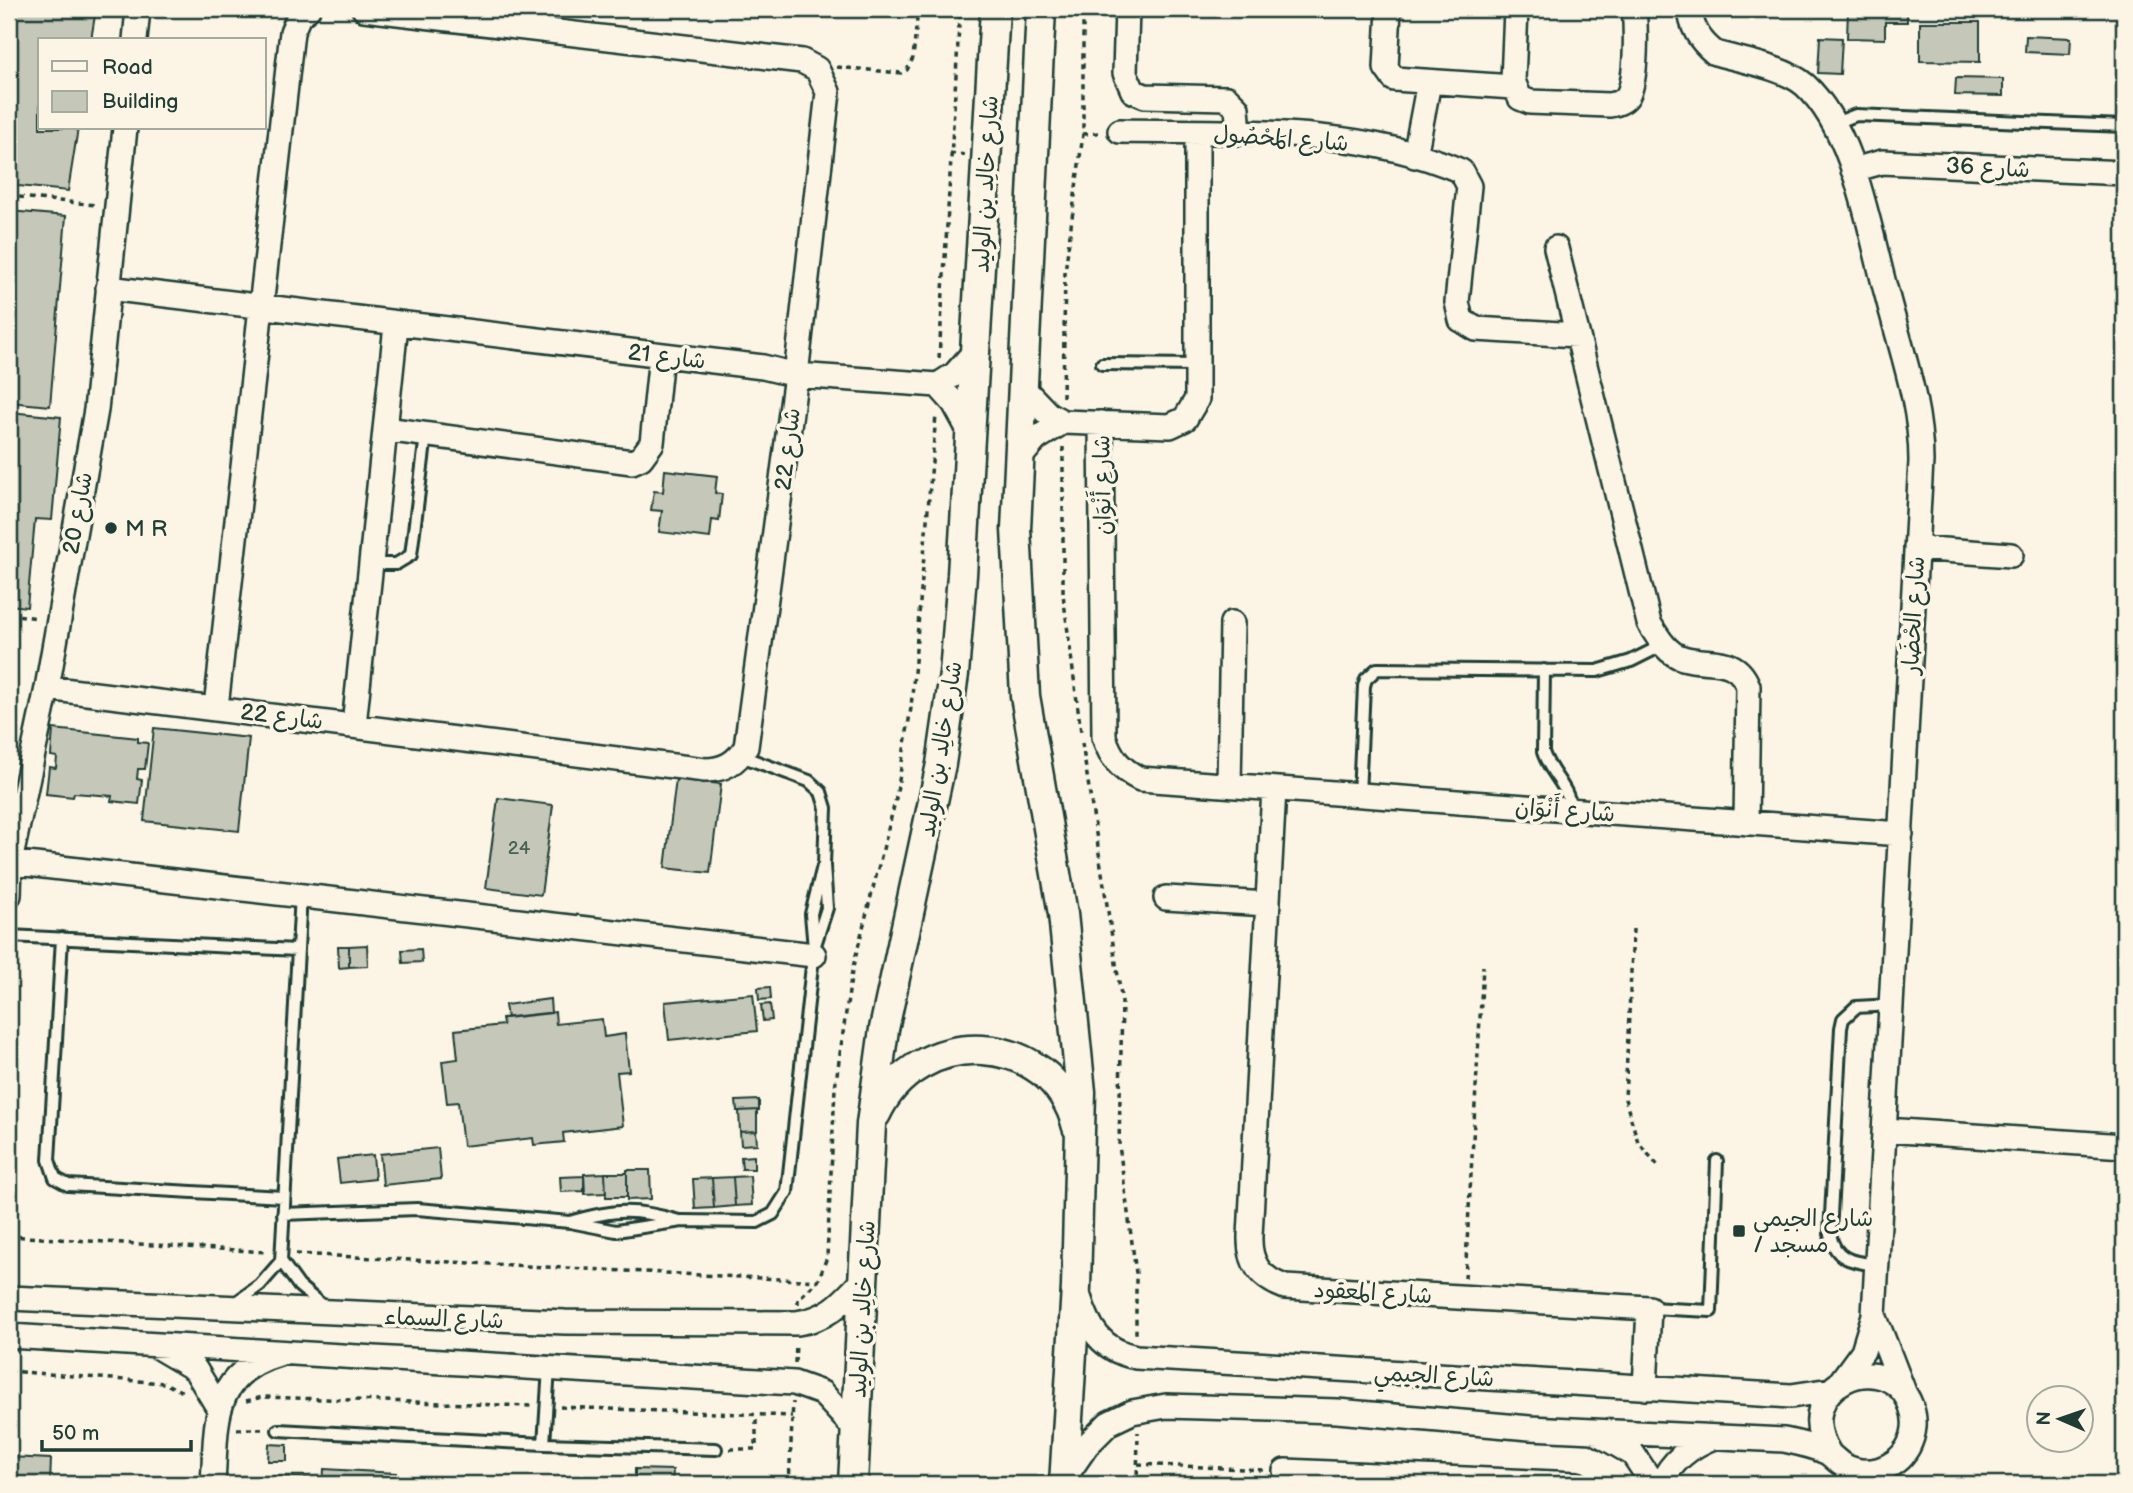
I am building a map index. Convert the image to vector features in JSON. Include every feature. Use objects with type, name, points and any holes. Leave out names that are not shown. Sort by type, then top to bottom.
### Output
[{"type":"street","points":[[135,38],[138,9]]},
{"type":"street","name":"شارع 22","points":[[216,707],[292,32],[299,16],[308,9]]},
{"type":"street","points":[[364,9],[810,64]]},
{"type":"street","name":"شارع خالِد بن الوليد","points":[[853,1484],[872,1124],[894,976],[933,806],[949,713],[959,620],[995,9]]},
{"type":"street","name":"شارع خالِد بن الوليد","points":[[1041,9],[1016,529],[1020,642],[1034,755],[1063,914],[1077,1046],[1081,1147],[1076,1287],[1064,1480]]},
{"type":"street","points":[[1127,9],[1125,73],[1129,86],[1145,96],[1227,98],[1237,108],[1239,133]]},
{"type":"street","points":[[1389,9],[1387,73],[1399,80],[1513,87]]},
{"type":"street","points":[[1516,9],[1513,87],[1520,98],[1530,102],[1620,103],[1629,93],[1631,85],[1634,9]]},
{"type":"street","name":"شارع الحْضَار","points":[[1690,9],[1694,29],[1706,46],[1715,53],[1791,76],[1803,83],[1833,124],[1853,170],[1919,418],[1921,461],[1874,1315],[1863,1351],[1836,1385]]},
{"type":"street","name":"شارع 22","points":[[47,688],[705,770],[724,767],[741,756],[750,738],[796,375],[828,92],[823,76],[810,64]]},
{"type":"street","points":[[1415,156],[1429,82]]},
{"type":"street","name":"شارع 20","points":[[9,895],[10,862],[47,688],[96,410],[125,130]]},
{"type":"street","points":[[1120,131],[1197,133]]},
{"type":"street","name":"شارع المَحْصُول","points":[[1063,422],[1170,426],[1185,419],[1197,399],[1197,133],[1326,138],[1415,156],[1461,171],[1468,180],[1457,302],[1461,320],[1476,329],[1577,335]]},
{"type":"street","name":"شارع 36","points":[[1853,170],[1882,162],[2124,173]]},
{"type":"street","points":[[1556,248],[1649,623],[1663,645],[1682,658],[1729,663],[1744,676],[1750,696],[1746,823]]},
{"type":"street","name":"شارع 21","points":[[108,289],[763,367],[796,375],[938,385]]},
{"type":"street","points":[[354,725],[396,325]]},
{"type":"street","points":[[971,433],[954,403],[938,385],[955,374],[975,350]]},
{"type":"street","points":[[385,429],[632,462],[641,458],[652,443],[661,355]]},
{"type":"street","points":[[1021,386],[1048,414],[1063,422]]},
{"type":"street","points":[[1018,460],[1047,429],[1063,422]]},
{"type":"street","name":"شارع أَنْوَان","points":[[1101,423],[1104,737],[1108,751],[1116,763],[1140,779],[1901,834]]},
{"type":"street","points":[[1916,548],[2011,555]]},
{"type":"street","points":[[1228,785],[1232,623]]},
{"type":"street","name":"شارع المعقود","points":[[1274,789],[1250,1236],[1253,1263],[1261,1275],[1285,1287],[1648,1308]]},
{"type":"street","points":[[10,862],[814,952]]},
{"type":"street","points":[[1166,898],[1268,904]]},
{"type":"street","points":[[872,1124],[881,1102],[896,1082],[915,1066],[937,1055],[961,1049],[986,1049],[1009,1054],[1032,1065],[1051,1081],[1066,1100],[1076,1123],[1081,1147]]},
{"type":"street","points":[[1885,1130],[2124,1146]]},
{"type":"street","name":"شارع السماء","points":[[9,1298],[224,1310],[565,1322],[797,1322],[810,1321],[832,1311],[863,1280]]},
{"type":"street","name":"شارع الجيمي","points":[[1076,1287],[1093,1333],[1110,1349],[1136,1357],[1791,1396],[1836,1385]]},
{"type":"street","points":[[1645,1388],[1648,1308]]},
{"type":"street","name":"شارع الحْضَار","points":[[1874,1315],[1905,1395]]},
{"type":"street","name":"شارع السماء","points":[[9,1336],[794,1383],[822,1393],[856,1430]]},
{"type":"street","points":[[152,1345],[195,1369],[227,1421]]},
{"type":"street","points":[[214,1484],[237,1377],[251,1365],[285,1352]]},
{"type":"street","points":[[1847,1484],[1819,1433],[1818,1421],[1824,1399],[1836,1385],[1854,1376],[1883,1377],[1905,1395],[1913,1412],[1914,1432],[1882,1484]]},
{"type":"street","name":"شارع الجيمي","points":[[1064,1480],[1087,1445],[1109,1423],[1132,1412],[1166,1406],[1337,1411],[1593,1432],[1718,1435],[1784,1440],[1831,1456]]},
{"type":"street","points":[[1593,1432],[1615,1440],[1633,1454],[1653,1484]]},
{"type":"street","points":[[1661,1484],[1680,1456],[1698,1443],[1718,1435]]},
{"type":"street","points":[[1831,1456],[1854,1470],[1867,1472],[1890,1465],[1900,1458]]},
{"type":"street","points":[[1285,1471],[1474,1482],[1577,1484]]},
{"type":"lane","points":[[1833,124],[1856,116],[2124,126]]},
{"type":"lane","points":[[1102,364],[1197,365]]},
{"type":"lane","points":[[371,564],[396,565],[411,555],[426,435]]},
{"type":"lane","points":[[1359,795],[1364,686],[1370,673],[1384,668],[1609,669],[1663,645]]},
{"type":"lane","points":[[1544,670],[1543,752],[1546,764],[1567,791],[1571,810]]},
{"type":"lane","points":[[283,1214],[417,1209],[570,1222],[616,1231],[681,1222],[757,1222],[773,1214],[783,1200],[814,952],[827,908],[824,865],[826,808],[821,792],[801,777],[741,756]]},
{"type":"lane","points":[[224,1310],[249,1295],[281,1257],[301,894]]},
{"type":"lane","points":[[9,936],[297,950]]},
{"type":"lane","points":[[62,939],[49,1160],[55,1178],[68,1185],[284,1197]]},
{"type":"lane","points":[[1877,1265],[1845,1259],[1834,1249],[1830,1234],[1840,1028],[1843,1020],[1856,1007],[1892,1005]]},
{"type":"lane","name":"شارع المعقود","points":[[1648,1308],[1711,1311],[1717,1161]]},
{"type":"lane","points":[[570,1222],[623,1210],[647,1212],[681,1222]]},
{"type":"lane","points":[[281,1257],[310,1297],[336,1314]]},
{"type":"lane","points":[[544,1444],[549,1368]]},
{"type":"lane","points":[[278,1430],[544,1444],[716,1449]]},
{"type":"path","points":[[810,64],[901,73],[907,70],[913,58],[918,9]]},
{"type":"path","points":[[789,1484],[798,1299],[818,1281],[827,1257],[835,1088],[850,984],[896,798],[911,708],[938,385],[960,9]]},
{"type":"path","points":[[9,196],[116,208]]},
{"type":"path","points":[[9,614],[58,621]]},
{"type":"path","points":[[1633,929],[1625,1100],[1632,1131],[1645,1153],[1659,1167]]},
{"type":"path","points":[[1464,1298],[1483,966]]},
{"type":"path","points":[[9,1236],[281,1257],[818,1281]]},
{"type":"path","points":[[9,1371],[164,1383],[175,1387],[191,1400]]},
{"type":"path","points":[[243,1403],[252,1398],[263,1397],[792,1416]]},
{"type":"path","points":[[716,1449],[756,1449],[757,1415]]},
{"type":"path","points":[[227,1421],[278,1430]]},
{"type":"path","points":[[1138,1464],[1285,1471]]},
{"type":"building","points":[[9,9],[96,9],[91,38],[38,38],[38,130],[78,130],[68,191],[9,185]]},
{"type":"building","points":[[1848,9],[1907,9],[1907,22],[1885,22],[1885,39],[1847,38]]},
{"type":"building","points":[[1920,22],[1980,22],[1980,62],[1920,61]]},
{"type":"building","points":[[2121,24],[2124,24],[2124,58],[2119,58]]},
{"type":"building","points":[[2026,36],[2071,38],[2070,54],[2025,52]]},
{"type":"building","points":[[1820,37],[1842,38],[1840,74],[1818,73]]},
{"type":"building","points":[[1956,78],[2003,79],[2003,96],[1955,95]]},
{"type":"building","points":[[9,211],[66,216],[50,406],[9,402]]},
{"type":"building","points":[[9,412],[61,417],[52,520],[35,519],[27,607],[9,605]]},
{"type":"building","points":[[665,470],[717,476],[715,493],[722,494],[719,521],[712,520],[710,538],[659,532],[662,511],[651,510],[654,491],[663,492]]},
{"type":"building","points":[[154,728],[249,738],[239,831],[144,821]]},
{"type":"building","points":[[53,729],[138,738],[138,742],[148,743],[145,769],[138,769],[137,779],[142,780],[139,804],[111,801],[112,796],[74,793],[73,797],[46,794],[49,767],[56,768],[57,757],[51,756]]},
{"type":"building","points":[[676,779],[721,784],[710,873],[665,868]]},
{"type":"building","points":[[498,798],[553,805],[541,895],[486,888]]},
{"type":"building","points":[[367,945],[368,966],[349,967],[349,946]]},
{"type":"building","points":[[338,946],[349,946],[349,967],[339,968]]},
{"type":"building","points":[[421,949],[422,962],[403,963],[402,950]]},
{"type":"building","points":[[770,987],[771,999],[759,1000],[758,988]]},
{"type":"building","points":[[753,994],[757,1031],[669,1040],[665,1002]]},
{"type":"building","points":[[550,999],[551,1013],[507,1018],[505,1005]]},
{"type":"building","points":[[770,1004],[772,1020],[763,1021],[761,1005]]},
{"type":"building","points":[[555,1012],[556,1024],[602,1019],[604,1037],[625,1034],[629,1071],[617,1072],[623,1126],[563,1133],[564,1142],[534,1145],[533,1138],[463,1146],[458,1102],[447,1103],[442,1061],[458,1059],[455,1030],[503,1025],[502,1018]]},
{"type":"building","points":[[759,1100],[759,1110],[737,1111],[736,1101]]},
{"type":"building","points":[[757,1110],[757,1131],[740,1132],[739,1111]]},
{"type":"building","points":[[756,1131],[757,1144],[741,1145],[740,1132]]},
{"type":"building","points":[[438,1148],[441,1179],[383,1185],[380,1154]]},
{"type":"building","points":[[373,1155],[375,1179],[340,1183],[337,1159]]},
{"type":"building","points":[[754,1156],[754,1169],[742,1169],[741,1157]]},
{"type":"building","points":[[627,1170],[650,1170],[651,1199],[627,1200]]},
{"type":"building","points":[[605,1173],[606,1193],[585,1194],[584,1174]]},
{"type":"building","points":[[605,1173],[627,1173],[627,1197],[606,1197]]},
{"type":"building","points":[[584,1176],[584,1191],[561,1192],[560,1177]]},
{"type":"building","points":[[750,1176],[752,1205],[735,1206],[733,1177]]},
{"type":"building","points":[[733,1177],[735,1206],[714,1208],[712,1178]]},
{"type":"building","points":[[712,1178],[714,1208],[695,1209],[693,1179]]},
{"type":"building","points":[[269,1444],[287,1445],[287,1461],[268,1461]]},
{"type":"building","points":[[9,1457],[51,1459],[50,1484],[9,1484]]},
{"type":"building","points":[[324,1469],[396,1473],[395,1484],[323,1484]]},
{"type":"building","points":[[635,1469],[673,1470],[672,1483],[635,1483]]},
{"type":"building","points":[[242,1476],[313,1478],[313,1484],[242,1484]]},
{"type":"place","name":"M R","points":[[111,528]]},
{"type":"place","name":"شارع الجيمي / مسجد","points":[[1739,1231]]}]
